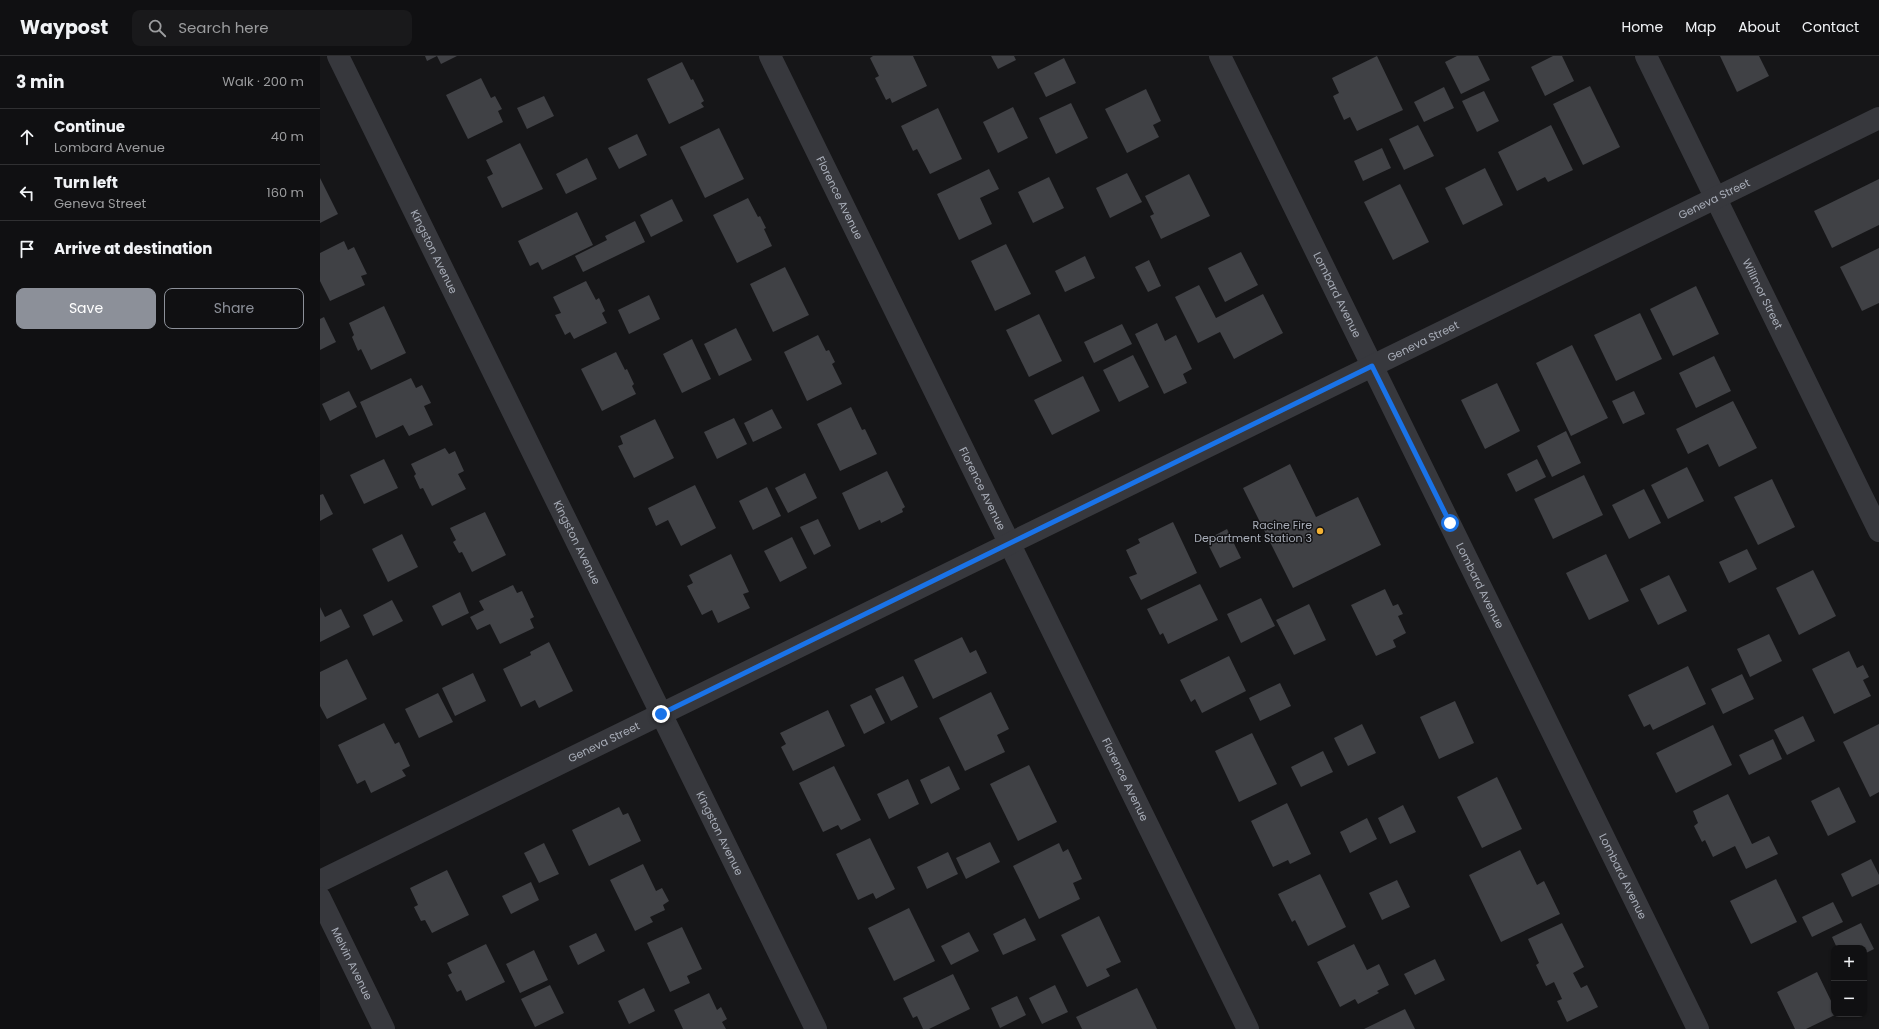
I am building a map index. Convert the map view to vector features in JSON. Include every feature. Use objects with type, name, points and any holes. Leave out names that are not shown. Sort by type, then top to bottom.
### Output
[{"type":"street","name":"Kingston Avenue","points":[[338,56],[816,1029]]},
{"type":"street","name":"Florence Avenue","points":[[770,56],[1248,1029]]},
{"type":"street","name":"Lombard Avenue","points":[[1220,56],[1698,1029]]},
{"type":"street","name":"Willmor Street","points":[[1646,56],[1879,531]]},
{"type":"street","name":"Geneva Street","points":[[320,881],[1879,118]]},
{"type":"street","name":"Melvin Avenue","points":[[320,898],[384,1029]]},
{"type":"building","points":[[425,56],[437,56],[427,61]]},
{"type":"building","points":[[437,56],[457,56],[441,64]]},
{"type":"building","points":[[873,56],[913,56],[927,86],[892,103],[890,98],[886,100],[875,78],[879,76],[870,58]]},
{"type":"building","points":[[991,56],[1014,56],[1016,60],[998,69]]},
{"type":"building","points":[[1377,56],[1403,110],[1357,131],[1350,117],[1344,120],[1333,96],[1339,93],[1332,78]]},
{"type":"building","points":[[1457,56],[1478,56],[1490,80],[1461,94],[1445,62]]},
{"type":"building","points":[[1553,56],[1562,56],[1574,81],[1545,96],[1531,67]]},
{"type":"building","points":[[1720,56],[1759,56],[1769,76],[1737,92]]},
{"type":"building","points":[[1064,58],[1076,83],[1046,97],[1034,73]]},
{"type":"building","points":[[682,62],[691,80],[693,79],[704,101],[701,103],[704,107],[669,124],[647,79]]},
{"type":"building","points":[[481,78],[491,98],[495,96],[502,109],[498,111],[503,122],[468,139],[446,95]]},
{"type":"building","points":[[1590,86],[1620,147],[1583,165],[1553,104]]},
{"type":"building","points":[[1444,87],[1454,108],[1424,122],[1414,102]]},
{"type":"building","points":[[1146,89],[1161,121],[1153,125],[1159,137],[1127,153],[1105,109]]},
{"type":"building","points":[[1484,91],[1499,121],[1477,132],[1462,101]]},
{"type":"building","points":[[544,96],[554,116],[527,129],[517,108]]},
{"type":"building","points":[[1071,103],[1088,138],[1056,154],[1039,118]]},
{"type":"building","points":[[1013,107],[1028,138],[998,153],[983,122]]},
{"type":"building","points":[[938,108],[962,159],[930,174],[917,149],[913,151],[901,126]]},
{"type":"building","points":[[1418,125],[1434,156],[1404,170],[1389,139]]},
{"type":"building","points":[[1551,125],[1573,170],[1548,182],[1545,177],[1517,191],[1498,152]]},
{"type":"building","points":[[719,128],[744,179],[705,198],[680,147]]},
{"type":"building","points":[[637,134],[647,155],[619,169],[608,148]]},
{"type":"building","points":[[520,143],[543,189],[502,208],[487,177],[493,174],[486,160]]},
{"type":"building","points":[[1382,148],[1391,168],[1363,181],[1354,161]]},
{"type":"building","points":[[587,158],[597,179],[566,194],[556,174]]},
{"type":"building","points":[[1485,168],[1503,205],[1463,225],[1445,188]]},
{"type":"building","points":[[989,169],[999,189],[980,198],[992,224],[959,240],[937,194]]},
{"type":"building","points":[[1127,173],[1142,202],[1110,218],[1096,188]]},
{"type":"building","points":[[1189,174],[1210,216],[1161,239],[1150,216],[1154,214],[1145,196]]},
{"type":"building","points":[[1049,177],[1064,208],[1033,223],[1018,192]]},
{"type":"building","points":[[320,178],[338,214],[320,223]]},
{"type":"building","points":[[1879,179],[1879,225],[1832,248],[1814,211]]},
{"type":"building","points":[[1400,184],[1429,242],[1393,260],[1364,202]]},
{"type":"building","points":[[748,198],[758,217],[760,216],[766,228],[764,229],[772,246],[737,263],[713,215]]},
{"type":"building","points":[[672,199],[683,221],[651,237],[640,215]]},
{"type":"building","points":[[577,212],[593,245],[542,270],[538,262],[530,266],[518,241]]},
{"type":"building","points":[[635,221],[645,242],[583,272],[575,256],[607,240],[605,236]]},
{"type":"building","points":[[344,241],[348,250],[354,247],[367,274],[361,276],[365,285],[330,301],[320,281],[320,253]]},
{"type":"building","points":[[1006,244],[1031,294],[995,311],[971,261]]},
{"type":"building","points":[[1879,248],[1879,303],[1862,311],[1840,267]]},
{"type":"building","points":[[1241,252],[1258,285],[1225,302],[1208,268]]},
{"type":"building","points":[[1085,256],[1095,278],[1065,292],[1055,271]]},
{"type":"building","points":[[1149,260],[1161,286],[1148,292],[1135,267]]},
{"type":"building","points":[[785,267],[809,315],[773,332],[750,284]]},
{"type":"building","points":[[586,281],[596,300],[599,298],[605,311],[602,313],[607,323],[574,339],[570,332],[565,335],[555,315],[561,313],[553,297]]},
{"type":"building","points":[[1199,285],[1216,318],[1263,294],[1283,333],[1234,359],[1220,332],[1198,343],[1175,297]]},
{"type":"building","points":[[1696,286],[1719,334],[1673,356],[1650,309]]},
{"type":"building","points":[[649,295],[660,319],[629,334],[618,310]]},
{"type":"building","points":[[384,306],[406,353],[371,370],[361,349],[358,351],[352,337],[354,335],[349,323]]},
{"type":"building","points":[[1640,313],[1662,359],[1616,381],[1594,335]]},
{"type":"building","points":[[1039,314],[1062,361],[1029,377],[1006,330]]},
{"type":"building","points":[[324,317],[336,342],[320,350],[320,319]]},
{"type":"building","points":[[1157,323],[1165,341],[1176,335],[1192,369],[1183,374],[1187,383],[1164,394],[1135,334]]},
{"type":"building","points":[[1122,324],[1132,344],[1094,363],[1084,342]]},
{"type":"building","points":[[736,328],[752,360],[719,376],[704,344]]},
{"type":"building","points":[[818,335],[826,351],[829,350],[835,362],[832,364],[842,384],[807,401],[784,352]]},
{"type":"building","points":[[692,339],[711,379],[682,393],[663,354]]},
{"type":"building","points":[[1572,345],[1608,418],[1571,436],[1536,363]]},
{"type":"building","points":[[616,352],[625,370],[627,369],[634,384],[632,386],[636,394],[602,411],[581,369]]},
{"type":"building","points":[[1133,355],[1149,387],[1119,402],[1103,370]]},
{"type":"building","points":[[1714,356],[1731,391],[1696,408],[1679,373]]},
{"type":"building","points":[[1083,376],[1100,411],[1052,435],[1034,400]]},
{"type":"building","points":[[411,378],[416,388],[422,385],[431,403],[424,406],[433,425],[409,436],[403,425],[376,438],[360,402]]},
{"type":"building","points":[[1497,383],[1520,431],[1485,449],[1461,400]]},
{"type":"building","points":[[349,391],[357,407],[330,421],[322,404]]},
{"type":"building","points":[[1634,391],[1645,414],[1623,424],[1612,401]]},
{"type":"building","points":[[1733,401],[1757,448],[1719,467],[1708,444],[1688,454],[1676,429]]},
{"type":"building","points":[[851,407],[862,430],[865,429],[877,454],[840,471],[817,424]]},
{"type":"building","points":[[772,409],[782,428],[753,442],[744,423]]},
{"type":"building","points":[[734,418],[747,444],[717,459],[704,432]]},
{"type":"building","points":[[655,419],[674,458],[634,478],[618,446],[623,444],[620,436]]},
{"type":"building","points":[[1566,431],[1581,463],[1552,477],[1537,446]]},
{"type":"building","points":[[445,448],[449,454],[455,451],[464,471],[458,474],[466,489],[432,506],[423,488],[420,489],[414,476],[416,474],[411,464]]},
{"type":"building","points":[[384,459],[398,488],[364,504],[350,475]]},
{"type":"building","points":[[1537,459],[1546,477],[1516,492],[1507,474]]},
{"type":"building","name":"Racine Fire Department Station 3","points":[[1290,464],[1316,517],[1358,497],[1381,545],[1293,588],[1243,488]]},
{"type":"building","points":[[1687,467],[1704,501],[1668,519],[1651,485]]},
{"type":"building","points":[[887,471],[905,507],[902,509],[903,512],[881,523],[880,520],[859,530],[842,493]]},
{"type":"building","points":[[805,473],[817,498],[788,513],[775,488]]},
{"type":"building","points":[[1584,475],[1603,515],[1553,539],[1534,499]]},
{"type":"building","points":[[1772,479],[1795,527],[1758,545],[1734,497]]},
{"type":"building","points":[[695,485],[716,528],[681,546],[668,520],[656,526],[648,508]]},
{"type":"building","points":[[767,487],[781,516],[753,530],[739,501]]},
{"type":"building","points":[[1644,489],[1661,523],[1629,539],[1612,505]]},
{"type":"building","points":[[323,494],[333,514],[320,521],[320,495]]},
{"type":"building","points":[[485,512],[506,555],[472,572],[462,552],[459,553],[453,542],[456,540],[450,528]]},
{"type":"building","points":[[818,519],[831,546],[814,555],[800,527]]},
{"type":"building","points":[[1173,522],[1197,573],[1141,600],[1129,577],[1137,574],[1126,550],[1140,543],[1138,539]]},
{"type":"building","points":[[1227,529],[1241,558],[1220,568],[1206,540]]},
{"type":"building","points":[[402,534],[418,567],[388,582],[372,549]]},
{"type":"building","points":[[792,537],[807,568],[780,582],[764,551]]},
{"type":"building","points":[[1747,549],[1757,569],[1729,583],[1719,562]]},
{"type":"building","points":[[731,554],[749,592],[743,594],[750,608],[718,623],[712,610],[702,615],[687,586],[693,583],[689,575]]},
{"type":"building","points":[[1606,554],[1629,601],[1589,620],[1566,573]]},
{"type":"building","points":[[1813,570],[1836,616],[1799,635],[1776,588]]},
{"type":"building","points":[[1669,575],[1687,611],[1658,625],[1640,589]]},
{"type":"building","points":[[1200,584],[1218,620],[1168,644],[1163,633],[1160,635],[1147,609]]},
{"type":"building","points":[[513,585],[517,593],[522,591],[534,617],[530,619],[534,628],[500,644],[490,624],[477,630],[470,617],[484,610],[479,601]]},
{"type":"building","points":[[1385,589],[1393,606],[1398,604],[1403,614],[1398,616],[1406,633],[1393,640],[1396,647],[1376,656],[1351,605]]},
{"type":"building","points":[[460,592],[469,613],[442,626],[432,606]]},
{"type":"building","points":[[1261,598],[1275,626],[1241,643],[1227,614]]},
{"type":"building","points":[[392,600],[403,621],[373,636],[363,615]]},
{"type":"building","points":[[1309,604],[1326,640],[1294,655],[1276,620]]},
{"type":"building","points":[[320,607],[325,617],[341,609],[350,627],[320,642]]},
{"type":"building","points":[[1769,634],[1782,661],[1750,677],[1737,649]]},
{"type":"building","points":[[962,637],[970,653],[976,650],[987,673],[933,699],[914,660]]},
{"type":"building","points":[[549,642],[573,691],[539,708],[535,700],[521,707],[503,669],[531,655],[530,652]]},
{"type":"building","points":[[1849,651],[1857,668],[1863,665],[1869,677],[1863,680],[1871,696],[1834,714],[1812,669]]},
{"type":"building","points":[[1229,656],[1246,691],[1202,713],[1195,699],[1191,702],[1180,680]]},
{"type":"building","points":[[347,659],[367,699],[327,719],[320,706],[320,672]]},
{"type":"building","points":[[1688,666],[1706,704],[1653,730],[1650,724],[1644,727],[1628,695]]},
{"type":"building","points":[[473,673],[486,701],[455,716],[442,688]]},
{"type":"building","points":[[1742,674],[1754,699],[1723,714],[1711,689]]},
{"type":"building","points":[[903,676],[918,707],[891,721],[875,689]]},
{"type":"building","points":[[1280,683],[1291,706],[1260,721],[1249,698]]},
{"type":"building","points":[[991,692],[1009,729],[997,735],[1005,752],[965,771],[939,718]]},
{"type":"building","points":[[438,693],[453,722],[419,738],[405,709]]},
{"type":"building","points":[[871,695],[885,723],[864,734],[850,705]]},
{"type":"building","points":[[1455,701],[1474,743],[1439,759],[1420,717]]},
{"type":"building","points":[[828,710],[845,746],[793,771],[781,747],[786,744],[780,733]]},
{"type":"building","points":[[1803,716],[1815,741],[1787,755],[1774,730]]},
{"type":"building","points":[[384,723],[395,744],[399,742],[410,766],[402,770],[406,776],[371,793],[365,780],[357,784],[338,745]]},
{"type":"building","points":[[1362,724],[1376,753],[1348,766],[1334,738]]},
{"type":"building","points":[[1879,724],[1879,792],[1870,797],[1843,742]]},
{"type":"building","points":[[1713,725],[1732,765],[1676,793],[1656,753]]},
{"type":"building","points":[[1252,733],[1277,784],[1239,802],[1215,751]]},
{"type":"building","points":[[1773,739],[1782,759],[1749,775],[1739,755]]},
{"type":"building","points":[[1323,751],[1333,772],[1301,787],[1291,767]]},
{"type":"building","points":[[1029,765],[1057,822],[1018,841],[990,784]]},
{"type":"building","points":[[834,766],[861,820],[841,830],[838,825],[823,832],[799,783]]},
{"type":"building","points":[[949,766],[960,789],[931,804],[920,780]]},
{"type":"building","points":[[1497,777],[1522,829],[1482,848],[1457,797]]},
{"type":"building","points":[[908,779],[919,804],[889,819],[877,794]]},
{"type":"building","points":[[1839,787],[1856,822],[1828,836],[1811,801]]},
{"type":"building","points":[[1728,794],[1752,844],[1769,836],[1778,854],[1746,869],[1735,846],[1713,857],[1705,840],[1702,842],[1694,826],[1698,823],[1693,811]]},
{"type":"building","points":[[1287,803],[1311,854],[1290,864],[1288,860],[1273,867],[1251,821]]},
{"type":"building","points":[[1403,805],[1416,832],[1390,844],[1378,818]]},
{"type":"building","points":[[619,807],[623,815],[628,813],[641,841],[589,866],[572,830]]},
{"type":"building","points":[[1367,818],[1377,839],[1350,853],[1340,832]]},
{"type":"building","points":[[870,838],[895,889],[876,899],[873,893],[858,900],[836,854]]},
{"type":"building","points":[[990,842],[1000,862],[966,879],[956,858]]},
{"type":"building","points":[[544,843],[559,874],[539,883],[524,853]]},
{"type":"building","points":[[1059,843],[1063,852],[1068,849],[1082,879],[1073,883],[1080,899],[1039,919],[1013,866]]},
{"type":"building","points":[[1520,850],[1537,885],[1544,881],[1560,914],[1501,942],[1469,875]]},
{"type":"building","points":[[948,852],[958,874],[927,889],[917,867]]},
{"type":"building","points":[[1871,859],[1879,875],[1879,884],[1852,897],[1841,874]]},
{"type":"building","points":[[643,864],[656,891],[662,888],[669,901],[663,905],[665,910],[650,917],[653,922],[635,931],[610,880]]},
{"type":"building","points":[[447,870],[469,915],[432,933],[425,920],[421,921],[414,907],[418,905],[410,888]]},
{"type":"building","points":[[1320,874],[1346,927],[1308,946],[1295,920],[1292,922],[1278,894]]},
{"type":"building","points":[[1776,879],[1797,922],[1751,944],[1730,901]]},
{"type":"building","points":[[1397,880],[1410,907],[1382,920],[1369,893]]},
{"type":"building","points":[[531,882],[539,900],[511,914],[502,896]]},
{"type":"building","points":[[1833,902],[1843,922],[1812,937],[1802,917]]},
{"type":"building","points":[[909,908],[935,961],[894,981],[868,928]]},
{"type":"building","points":[[1099,916],[1121,962],[1106,969],[1110,976],[1087,987],[1061,935]]},
{"type":"building","points":[[1025,918],[1036,940],[1003,955],[993,934]]},
{"type":"building","points":[[1562,923],[1584,967],[1573,973],[1581,988],[1587,985],[1598,1007],[1567,1022],[1557,1001],[1562,999],[1554,982],[1546,986],[1536,965],[1539,963],[1528,939]]},
{"type":"building","points":[[1861,923],[1874,949],[1867,952],[1867,945],[1836,945],[1832,937]]},
{"type":"building","points":[[682,927],[702,969],[687,976],[690,983],[670,992],[647,943]]},
{"type":"building","points":[[969,932],[979,951],[951,965],[941,946]]},
{"type":"building","points":[[596,933],[605,951],[578,965],[569,946]]},
{"type":"building","points":[[486,944],[505,982],[466,1001],[461,990],[457,992],[448,975],[452,973],[447,963]]},
{"type":"building","points":[[1354,944],[1367,970],[1379,964],[1389,985],[1377,991],[1379,993],[1358,1004],[1355,999],[1340,1007],[1317,962]]},
{"type":"building","points":[[534,950],[548,980],[520,993],[506,964]]},
{"type":"building","points":[[1435,959],[1445,980],[1415,995],[1404,974]]},
{"type":"building","points":[[1817,972],[1831,1001],[1831,1017],[1806,1029],[1795,1029],[1777,992]]},
{"type":"building","points":[[953,974],[970,1009],[929,1029],[923,1029],[917,1016],[913,1018],[903,998]]},
{"type":"building","points":[[550,985],[564,1013],[535,1027],[521,999]]},
{"type":"building","points":[[1055,985],[1068,1012],[1042,1024],[1029,998]]},
{"type":"building","points":[[644,988],[655,1011],[629,1024],[618,1001]]},
{"type":"building","points":[[1137,988],[1157,1029],[1082,1029],[1076,1017]]},
{"type":"building","points":[[709,993],[717,1010],[721,1007],[727,1019],[722,1022],[726,1029],[683,1029],[674,1010]]},
{"type":"building","points":[[1017,996],[1026,1015],[1000,1028],[991,1008]]},
{"type":"building","points":[[1405,1009],[1415,1029],[1364,1029]]},
{"type":"place","name":"Racine Fire Department Station 3","points":[[1320,531]]},
{"type":"route","points":[[661,714],[1372,366],[1450,523]]}]
